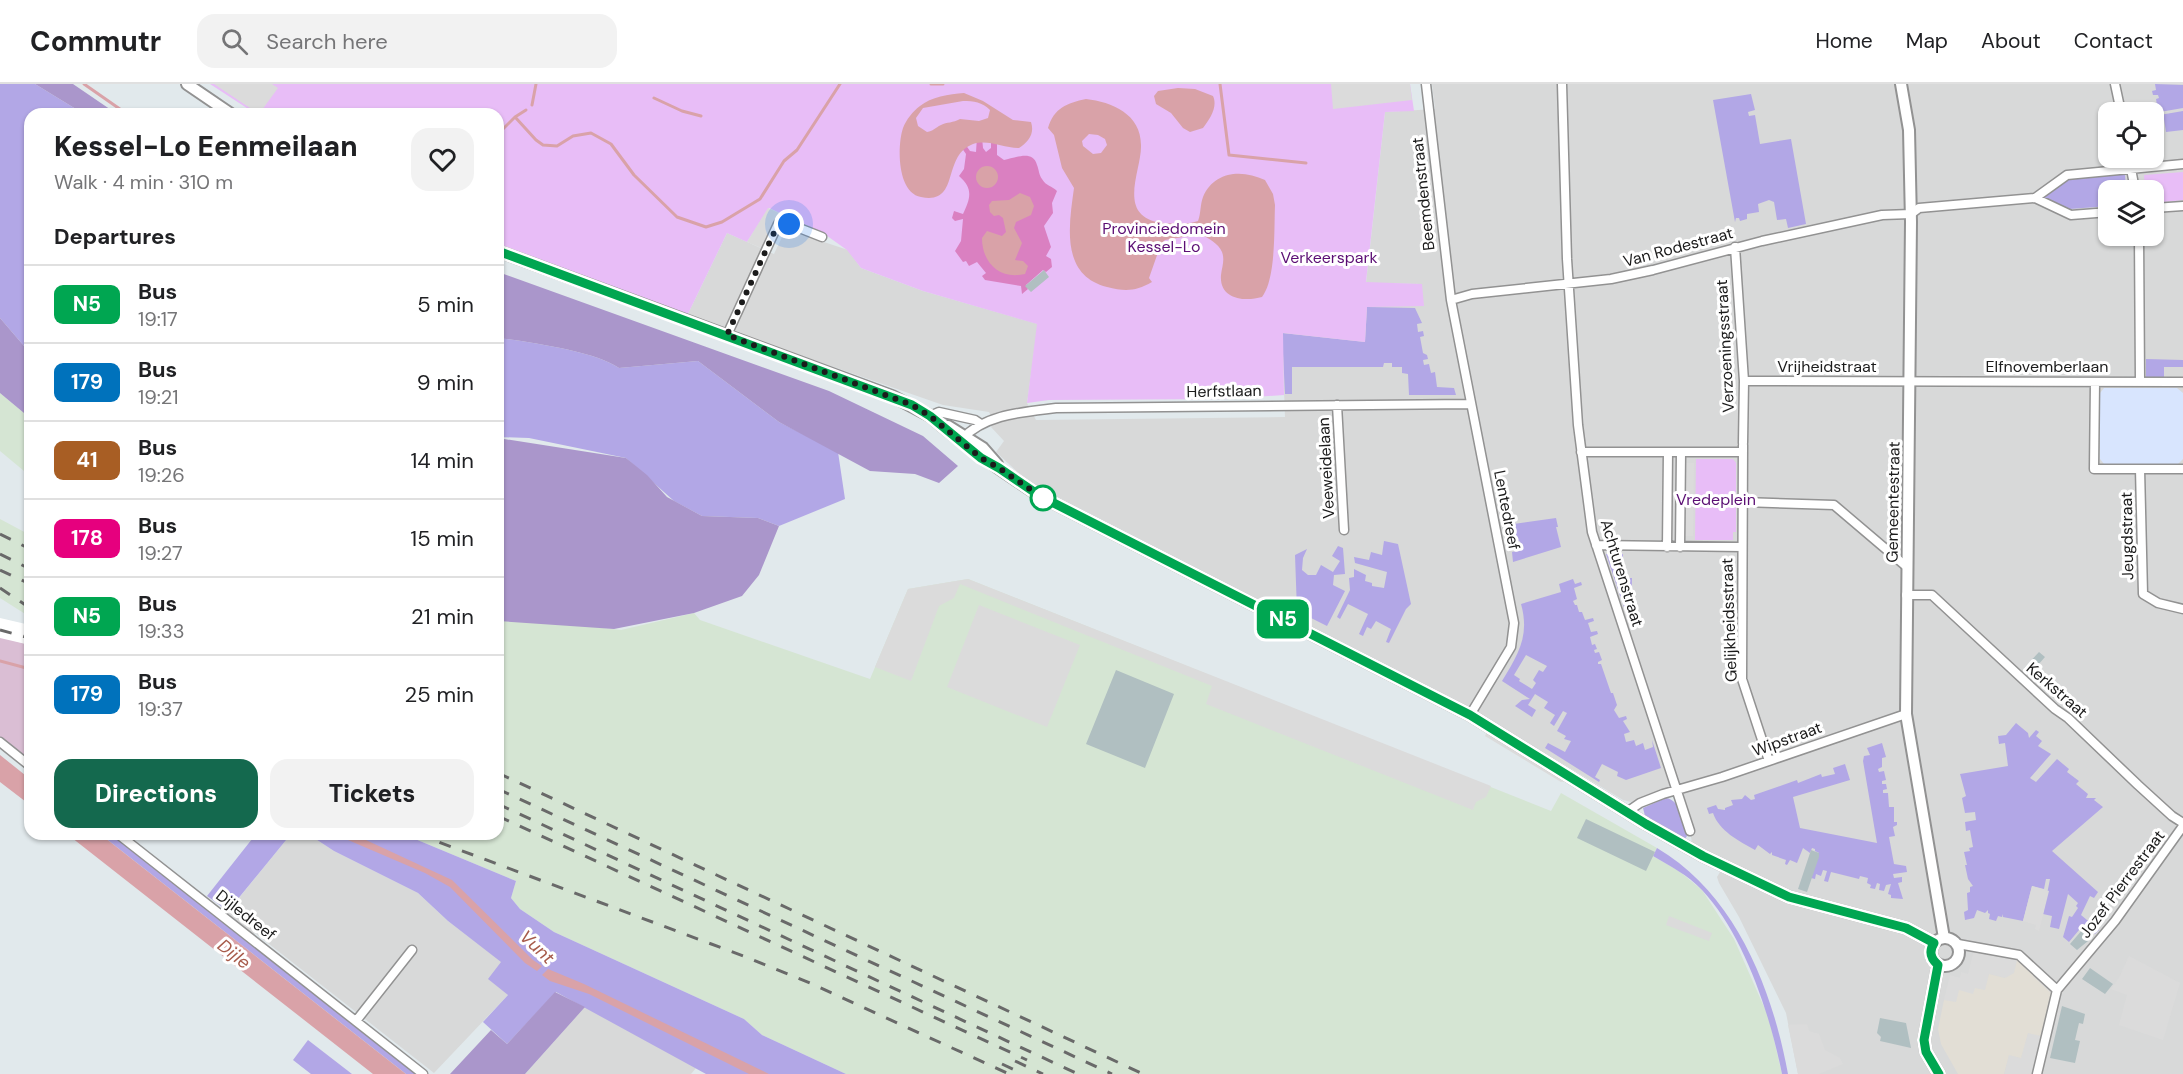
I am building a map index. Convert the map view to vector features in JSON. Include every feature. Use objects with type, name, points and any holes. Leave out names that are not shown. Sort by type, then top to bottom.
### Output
[{"type":"street","points":[[187,84],[222,108]]},
{"type":"street","name":"Beemdenstraat","points":[[1426,84],[1451,300]]},
{"type":"street","name":"Achturenstraat","points":[[1562,84],[1569,285],[1581,452],[1592,531],[1676,791]]},
{"type":"street","name":"Gemeentestraat","points":[[1901,84],[1909,130],[1911,214],[1906,714],[1939,918],[1939,940]]},
{"type":"street","points":[[2115,84],[2119,102]]},
{"type":"street","points":[[2098,213],[2071,215],[2035,198],[2067,175],[2183,164]]},
{"type":"street","points":[[2131,169],[2133,180]]},
{"type":"street","name":"Van Rodestraat","points":[[1451,300],[1472,294],[1569,285],[1653,270],[1735,247],[1882,215],[1911,214],[1919,208],[2035,198]]},
{"type":"street","points":[[2164,207],[2183,206]]},
{"type":"street","points":[[727,335],[778,224],[789,224],[822,237]]},
{"type":"street","points":[[2139,246],[2140,381]]},
{"type":"street","name":"Verzoeningsstraat","points":[[1735,247],[1744,381],[1743,447]]},
{"type":"street","points":[[504,253],[892,396],[930,416],[963,439],[986,451],[999,468],[1040,496],[1470,715],[1702,856],[1789,897],[1939,940],[1954,940],[1958,944],[2019,956],[2057,990],[2037,1074]]},
{"type":"street","name":"Lentedreef","points":[[1451,300],[1514,623],[1514,634],[1505,660],[1470,715]]},
{"type":"street","name":"Vrijheidstraat","points":[[1744,381],[1911,381]]},
{"type":"street","name":"Elfnovemberlaan","points":[[1911,381],[2183,382]]},
{"type":"street","points":[[2095,382],[2094,469],[2183,469]]},
{"type":"street","name":"Herfstlaan","points":[[963,439],[981,424],[1056,408],[1470,404]]},
{"type":"street","name":"Veeweidelaan","points":[[1337,405],[1344,530]]},
{"type":"street","points":[[930,416],[939,412],[975,420],[981,424]]},
{"type":"street","points":[[1581,452],[1681,453],[1743,447],[1742,548],[1596,545]]},
{"type":"street","points":[[1667,546],[1668,452]]},
{"type":"street","points":[[1680,547],[1681,453]]},
{"type":"street","name":"Jeugdstraat","points":[[2140,469],[2143,594],[2158,603],[2183,609]]},
{"type":"street","points":[[1743,502],[1834,505],[1907,567]]},
{"type":"street","name":"Gelijkheidsstraat","points":[[1742,548],[1742,679],[1769,761]]},
{"type":"street","name":"Kerkstraat","points":[[1906,595],[1932,595],[2183,824]]},
{"type":"street","name":"Wipstraat","points":[[1627,812],[1640,803],[1906,714]]},
{"type":"street","points":[[0,742],[24,761]]},
{"type":"street","points":[[1676,791],[1690,831]]},
{"type":"street","name":"Jozef Pierrestraat","points":[[2057,990],[2115,921],[2183,824]]},
{"type":"street","name":"Dijledreef","points":[[126,840],[423,1074]]},
{"type":"street","points":[[1917,932],[1932,926],[1939,918]]},
{"type":"street","points":[[1939,940],[1930,951],[1931,956],[1942,966]]},
{"type":"street","points":[[1942,966],[1958,959],[1958,944]]},
{"type":"street","points":[[356,1021],[412,950]]},
{"type":"street","points":[[1939,1074],[1926,1052],[1924,1040],[1942,966]]},
{"type":"shaded area","points":[[0,84],[35,84],[74,108],[24,108],[24,346],[0,318]]},
{"type":"shaded area","points":[[35,84],[73,84],[108,108],[74,108]]},
{"type":"shaded area","points":[[214,84],[272,84],[278,88],[263,108],[250,108]]},
{"type":"shaded area","points":[[1331,84],[1410,84],[1412,100],[1333,109]]},
{"type":"shaded area","points":[[1432,84],[2183,84],[2183,1074],[1798,1074],[1786,1013],[1739,917],[1719,883],[1717,877],[1726,862],[1692,843],[1674,785],[1631,802],[1623,800],[1460,702],[1052,494],[1025,479],[996,452],[1004,441],[991,427],[993,420],[989,412],[943,405],[687,316],[727,233],[774,254],[783,235],[791,231],[848,250],[861,268],[923,291],[1038,324],[1027,403],[1036,420],[1285,417],[1282,333],[1421,284],[1366,283],[1385,112],[1435,109]]},
{"type":"shaded area","points":[[2155,84],[2183,85],[2183,108],[2164,111],[2164,102],[2156,102],[2158,95],[2153,95],[2152,91],[2156,90]]},
{"type":"shaded area","points":[[1751,94],[1755,110],[1748,112],[1749,116],[1755,115],[1760,144],[1791,139],[1806,224],[1788,228],[1786,219],[1777,220],[1774,202],[1769,200],[1758,204],[1759,212],[1747,214],[1747,219],[1740,221],[1736,218],[1735,222],[1713,100]]},
{"type":"shaded area","points":[[2183,111],[2183,130],[2166,132],[2164,114]]},
{"type":"shaded area","points":[[977,137],[982,137],[983,148],[986,152],[991,148],[991,137],[997,137],[997,155],[1004,160],[1023,156],[1032,157],[1040,176],[1047,185],[1057,191],[1052,203],[1053,213],[1044,226],[1051,247],[1046,256],[1051,259],[1052,267],[1046,272],[1043,270],[1026,285],[1028,289],[1022,294],[1021,286],[985,280],[982,276],[986,273],[977,262],[969,266],[955,251],[961,241],[963,219],[955,221],[952,218],[954,211],[963,214],[969,194],[967,185],[959,176],[964,169],[966,154],[959,144],[963,141],[970,151],[976,152]]},
{"type":"shaded area","points":[[2125,174],[2125,180],[2098,180],[2098,207],[2070,209],[2044,198],[2067,180]]},
{"type":"shaded area","points":[[768,208],[823,233],[822,237],[779,224],[766,250],[747,242]]},
{"type":"shaded area","points":[[504,274],[829,391],[923,436],[958,466],[939,483],[915,474],[870,471],[779,422],[698,361],[619,368],[609,362],[579,352],[504,339]]},
{"type":"shaded area","points":[[1367,307],[1415,308],[1422,323],[1417,324],[1418,332],[1423,331],[1424,336],[1420,337],[1423,353],[1428,359],[1423,360],[1424,365],[1429,364],[1431,373],[1435,372],[1437,387],[1454,388],[1456,395],[1409,395],[1408,374],[1402,373],[1402,367],[1392,367],[1392,363],[1384,363],[1383,367],[1292,367],[1292,394],[1285,394],[1282,333],[1365,342]]},
{"type":"shaded area","points":[[0,318],[24,346],[24,413],[0,393]]},
{"type":"shaded area","points":[[504,339],[579,352],[609,362],[619,368],[698,361],[779,422],[838,452],[845,499],[779,526],[758,518],[702,516],[674,501],[626,458],[529,438],[504,437]]},
{"type":"shaded area","points":[[2146,359],[2183,360],[2183,367],[2164,367],[2164,377],[2146,377]]},
{"type":"shaded area","points":[[2104,388],[2177,388],[2183,393],[2183,459],[2178,464],[2104,464],[2100,459],[2100,393]]},
{"type":"shaded area","points":[[0,393],[24,413],[24,471],[0,451]]},
{"type":"shaded area","points":[[504,439],[626,458],[647,475],[667,497],[702,516],[758,518],[779,526],[759,575],[742,596],[694,613],[614,629],[504,621]]},
{"type":"shaded area","points":[[1686,463],[1694,463],[1693,536],[1685,536]]},
{"type":"shaded area","points":[[1556,518],[1561,547],[1513,562],[1512,552],[1521,550],[1520,541],[1510,542],[1506,525]]},
{"type":"shaded area","points":[[0,519],[24,532],[24,613],[0,598]]},
{"type":"shaded area","points":[[1384,541],[1398,544],[1411,604],[1406,609],[1389,643],[1386,642],[1391,629],[1376,621],[1371,629],[1367,627],[1363,636],[1359,634],[1368,614],[1348,604],[1340,619],[1337,617],[1350,590],[1349,578],[1354,577],[1354,569],[1366,575],[1365,581],[1372,583],[1372,586],[1384,588],[1387,572],[1355,563],[1354,557],[1369,560],[1371,552],[1382,555]]},
{"type":"shaded area","points":[[1338,546],[1343,548],[1345,574],[1334,575],[1333,585],[1345,591],[1327,626],[1297,611],[1295,555],[1307,549],[1303,558],[1302,570],[1308,575],[1316,575],[1321,565],[1333,572],[1340,561],[1332,556]]},
{"type":"shaded area","points":[[1606,554],[1623,554],[1623,578],[1632,578],[1631,620],[1628,619]]},
{"type":"shaded area","points":[[968,579],[1551,811],[1561,793],[1657,848],[1653,856],[1679,871],[1702,890],[1734,939],[1769,1018],[1782,1074],[846,1074],[762,1035],[744,1019],[554,932],[520,909],[511,898],[516,881],[417,840],[504,840],[504,621],[551,622],[621,630],[694,613],[700,620],[870,679],[908,589]]},
{"type":"shaded area","points":[[968,579],[1491,786],[1486,797],[1476,802],[1473,810],[1206,704],[1212,686],[960,584],[954,598],[939,606],[911,681],[875,667],[908,589]]},
{"type":"shaded area","points":[[1573,579],[1575,584],[1581,582],[1582,585],[1574,588],[1577,599],[1573,601],[1585,620],[1593,618],[1594,621],[1588,623],[1591,632],[1597,631],[1598,634],[1590,637],[1592,645],[1595,644],[1597,649],[1594,650],[1595,653],[1599,652],[1602,660],[1598,664],[1601,664],[1611,693],[1613,693],[1617,705],[1614,710],[1619,718],[1626,716],[1627,719],[1623,721],[1630,732],[1624,734],[1626,742],[1634,740],[1636,746],[1643,743],[1645,750],[1653,747],[1652,740],[1661,768],[1626,780],[1617,776],[1618,772],[1602,764],[1595,777],[1600,780],[1599,782],[1545,748],[1548,743],[1565,752],[1571,741],[1564,739],[1566,736],[1557,731],[1567,713],[1563,711],[1554,726],[1550,723],[1555,715],[1544,708],[1548,702],[1535,694],[1528,705],[1536,710],[1532,717],[1515,706],[1522,700],[1530,699],[1502,681],[1521,645],[1524,626],[1521,604],[1561,592],[1559,584]],"holes":[[[1526,655],[1547,666],[1543,672],[1539,670],[1533,680],[1536,683],[1532,689],[1514,675]]]},
{"type":"shaded area","points":[[979,605],[1080,645],[1047,727],[947,687]]},
{"type":"shaded area","points":[[0,637],[24,643],[24,756],[0,737]]},
{"type":"shaded area","points":[[2016,723],[2028,733],[2029,738],[2036,730],[2039,732],[2036,736],[2042,741],[2038,746],[2051,754],[2030,778],[2036,782],[2057,759],[2069,769],[2067,772],[2079,781],[2076,784],[2088,794],[2086,798],[2096,798],[2094,800],[2103,807],[2052,851],[2098,892],[2094,898],[2090,896],[2081,915],[2099,930],[2095,934],[2084,924],[2069,942],[2063,937],[2069,916],[2072,917],[2078,908],[2076,906],[2078,903],[2068,894],[2059,929],[2050,927],[2052,916],[2043,914],[2050,879],[2046,879],[2044,889],[2032,886],[2023,921],[2003,917],[2002,914],[2002,917],[1998,916],[1996,921],[1989,919],[1988,910],[1985,913],[1977,910],[1974,918],[1965,920],[1964,912],[1968,910],[1967,893],[1973,886],[1968,879],[1964,852],[1970,851],[1969,848],[1973,847],[1970,830],[1966,831],[1965,822],[1976,820],[1975,812],[1965,813],[1962,798],[1966,796],[1960,774],[2008,766],[2005,743],[1999,744],[1998,736],[2006,735]]},
{"type":"shaded area","points":[[1487,732],[1567,781],[1561,782],[1485,736]]},
{"type":"shaded area","points":[[1882,743],[1886,757],[1882,758],[1882,767],[1878,769],[1879,772],[1884,771],[1886,780],[1882,781],[1882,784],[1886,784],[1887,789],[1883,790],[1883,793],[1888,793],[1889,807],[1894,807],[1894,822],[1897,822],[1897,825],[1893,827],[1895,836],[1889,837],[1894,864],[1906,866],[1907,872],[1893,874],[1894,878],[1902,877],[1902,882],[1898,883],[1903,899],[1891,898],[1888,894],[1891,884],[1886,885],[1884,891],[1879,890],[1880,884],[1877,883],[1875,889],[1870,888],[1871,885],[1867,883],[1868,878],[1860,876],[1859,879],[1831,872],[1828,882],[1824,881],[1827,871],[1823,870],[1821,876],[1816,874],[1815,879],[1811,878],[1819,853],[1815,849],[1812,848],[1810,853],[1803,848],[1797,863],[1790,860],[1787,865],[1786,860],[1772,855],[1772,852],[1770,854],[1758,845],[1755,850],[1736,839],[1720,825],[1713,813],[1709,814],[1707,808],[1716,805],[1718,809],[1725,810],[1733,805],[1731,800],[1742,799],[1745,795],[1751,800],[1755,799],[1754,795],[1797,780],[1798,783],[1821,774],[1822,777],[1835,774],[1833,768],[1845,764],[1850,780],[1793,797],[1800,828],[1877,843],[1863,761],[1864,756],[1870,755],[1867,748]]},
{"type":"shaded area","points":[[1666,798],[1675,803],[1681,813],[1687,836],[1685,839],[1645,816],[1643,808]]},
{"type":"shaded area","points":[[108,840],[120,840],[416,1074],[406,1074]]},
{"type":"shaded area","points":[[251,840],[286,840],[228,911],[207,896]]},
{"type":"shaded area","points":[[286,840],[317,840],[334,851],[418,893],[448,921],[502,962],[508,995],[434,1073],[255,933],[247,941],[221,920]]},
{"type":"shaded area","points":[[317,840],[417,840],[516,881],[511,898],[520,909],[554,932],[744,1019],[762,1035],[846,1074],[706,1074],[556,992],[507,1044],[483,1022],[508,995],[488,979],[501,962],[448,921],[418,893],[334,851]]},
{"type":"shaded area","points":[[1657,848],[1685,868],[1709,891],[1729,917],[1746,946],[1772,1009],[1788,1074],[1782,1074],[1762,1001],[1743,952],[1731,929],[1697,885],[1653,856]]},
{"type":"shaded area","points":[[2032,886],[2049,891],[2039,931],[2035,929],[2036,925],[2023,921]]},
{"type":"shaded area","points":[[1669,916],[1712,933],[1709,941],[1666,925]]},
{"type":"shaded area","points":[[1974,950],[2017,960],[2014,973],[2005,978],[1989,974],[1985,990],[1956,1002],[1944,1000],[1950,975],[1960,978],[1961,972],[1968,974]]},
{"type":"shaded area","points":[[2129,956],[2180,983],[2163,1040],[2119,1025],[2127,995],[2111,989]]},
{"type":"shaded area","points":[[2017,960],[2035,973],[2033,976],[2052,994],[2041,1036],[2028,1033],[2021,1058],[2009,1055],[2004,1074],[1958,1074],[1941,1044],[1938,1029],[1944,1000],[1956,1002],[1959,990],[1973,994],[1975,988],[1985,990],[1989,974],[2005,978],[2014,973]]},
{"type":"shaded area","points":[[555,992],[585,1007],[525,1074],[450,1074],[491,1030],[507,1044]]},
{"type":"shaded area","points":[[585,1007],[696,1068],[691,1074],[525,1074]]},
{"type":"shaded area","points":[[1807,1024],[1809,1031],[1819,1034],[1825,1050],[1840,1058],[1843,1064],[1819,1074],[1798,1074],[1788,1025]]},
{"type":"shaded area","points":[[2028,1033],[2043,1036],[2034,1074],[2004,1074],[2009,1055],[2021,1058]]},
{"type":"shaded area","points":[[308,1040],[352,1074],[311,1074],[293,1060]]},
{"type":"green space","name":"Provinciedomein Kessel-Lo","points":[[210,84],[1410,84],[1414,111],[1385,112],[1366,282],[1422,284],[1424,306],[1367,307],[1365,342],[1283,333],[1284,395],[1226,399],[1049,400],[1027,403],[1037,324],[923,291],[861,268],[847,250],[823,233],[769,208],[747,242],[727,233],[687,316],[504,246],[504,108],[247,108]]},
{"type":"green space","points":[[2183,172],[2183,200],[2164,202],[2164,180],[2144,180],[2144,175]]},
{"type":"green space","name":"Vredeplein","points":[[1696,459],[1733,459],[1736,463],[1736,532],[1733,532],[1733,540],[1695,540]]},
{"type":"water","points":[[1178,88],[1195,89],[1213,96],[1214,109],[1203,128],[1190,132],[1183,128],[1171,113],[1156,104],[1154,96],[1158,91]]},
{"type":"water","points":[[964,93],[983,101],[1013,120],[1031,122],[1031,134],[1028,140],[1019,148],[990,143],[973,144],[963,150],[957,158],[947,187],[942,194],[933,198],[913,194],[907,187],[901,168],[901,136],[906,122],[917,108],[929,100]],"holes":[[[963,101],[978,102],[987,107],[990,110],[988,118],[979,121],[960,119],[927,132],[918,126],[916,118],[923,108]]]},
{"type":"water","points":[[1086,99],[1106,103],[1123,112],[1136,125],[1141,145],[1134,189],[1135,200],[1138,210],[1145,217],[1166,223],[1183,224],[1198,221],[1203,197],[1208,188],[1221,177],[1247,174],[1265,180],[1273,194],[1275,227],[1270,279],[1262,297],[1241,299],[1228,294],[1221,283],[1222,252],[1216,244],[1201,234],[1165,240],[1161,244],[1149,278],[1152,282],[1141,287],[1120,290],[1107,287],[1092,281],[1081,272],[1071,247],[1070,217],[1074,188],[1062,168],[1054,135],[1048,128],[1058,111]],"holes":[[[1089,134],[1105,139],[1107,145],[1101,153],[1093,154],[1083,146],[1082,141]]]},
{"type":"water","points":[[987,166],[995,169],[998,177],[995,185],[987,188],[979,185],[976,177],[979,169]]},
{"type":"water","points":[[1020,193],[1030,197],[1034,206],[1031,215],[1016,222],[1014,228],[1022,243],[1015,260],[1023,261],[1028,266],[1025,274],[1016,275],[1000,272],[994,268],[985,255],[982,238],[987,231],[1002,236],[1006,232],[1003,218],[999,215],[994,216],[990,212],[989,205],[992,201],[1009,200]]},
{"type":"water","points":[[0,755],[24,774],[24,800],[0,782]]},
{"type":"water","name":"Dijle","points":[[75,840],[108,840],[406,1074],[373,1074]]},
{"type":"water","points":[[348,840],[366,840],[452,880],[533,960],[542,966],[537,971],[525,963],[450,887],[425,873]]},
{"type":"water","points":[[548,969],[584,984],[769,1074],[749,1074],[589,994],[550,981],[542,975]]},
{"type":"pier","points":[[0,618],[24,624],[24,644],[0,638]]},
{"type":"building","points":[[1044,270],[1049,277],[1031,292],[1025,286]]},
{"type":"building","points":[[2039,652],[2045,657],[2030,674],[2024,668]]},
{"type":"building","points":[[1116,670],[1174,694],[1145,768],[1086,744]]},
{"type":"building","points":[[1586,819],[1655,852],[1646,871],[1577,838]]},
{"type":"building","points":[[1811,850],[1819,853],[1819,857],[1807,892],[1798,889]]},
{"type":"building","points":[[2083,929],[2091,931],[2093,937],[2077,950],[2070,944]]},
{"type":"building","points":[[2090,968],[2113,984],[2105,994],[2082,979]]},
{"type":"building","points":[[2062,1006],[2085,1014],[2083,1024],[2079,1023],[2075,1040],[2080,1041],[2075,1063],[2050,1058]]},
{"type":"building","points":[[1880,1018],[1906,1023],[1911,1048],[1880,1041],[1881,1037],[1877,1033]]},
{"type":"waterway","points":[[84,84],[118,108]]},
{"type":"waterway","points":[[532,105],[536,84]]},
{"type":"waterway","points":[[515,117],[543,145],[557,146],[573,136],[591,133],[611,144],[634,175],[677,217],[706,227],[722,222],[760,199],[784,161],[797,150],[840,84]]},
{"type":"waterway","points":[[931,84],[943,84]]},
{"type":"waterway","points":[[1220,84],[1229,155],[1306,163]]},
{"type":"waterway","points":[[654,98],[682,111],[701,116]]},
{"type":"waterway","points":[[504,128],[526,110]]},
{"type":"waterway","name":"Vunt","points":[[0,661],[24,667]]},
{"type":"railway","points":[[0,534],[24,546]]},
{"type":"railway","points":[[0,554],[24,566]]},
{"type":"railway","points":[[0,570],[24,581]]},
{"type":"railway","points":[[0,588],[24,604]]},
{"type":"railway","points":[[0,630],[24,636]]},
{"type":"railway","points":[[504,776],[1143,1074]]},
{"type":"railway","points":[[504,792],[1112,1074]]},
{"type":"railway","points":[[504,807],[1078,1074]]},
{"type":"railway","points":[[504,819],[1027,1060]]},
{"type":"railway","points":[[433,840],[810,983],[1009,1074]]},
{"type":"railway","points":[[1015,1061],[1043,1074]]},
{"type":"railway","points":[[1002,1064],[1023,1074]]},
{"type":"bus line","name":"N5","points":[[504,253],[912,405],[930,416],[981,458],[1040,496],[1470,715],[1702,856],[1789,897],[1906,928],[1928,938],[1934,943],[1930,951],[1938,965],[1933,1002],[1924,1040],[1926,1052],[1939,1074]]},
{"type":"route","points":[[789,224],[778,224],[727,335],[912,405],[930,416],[981,458],[1043,498]]},
{"type":"park label","name":"Verkeerspark","points":[[1329,257]]}]
